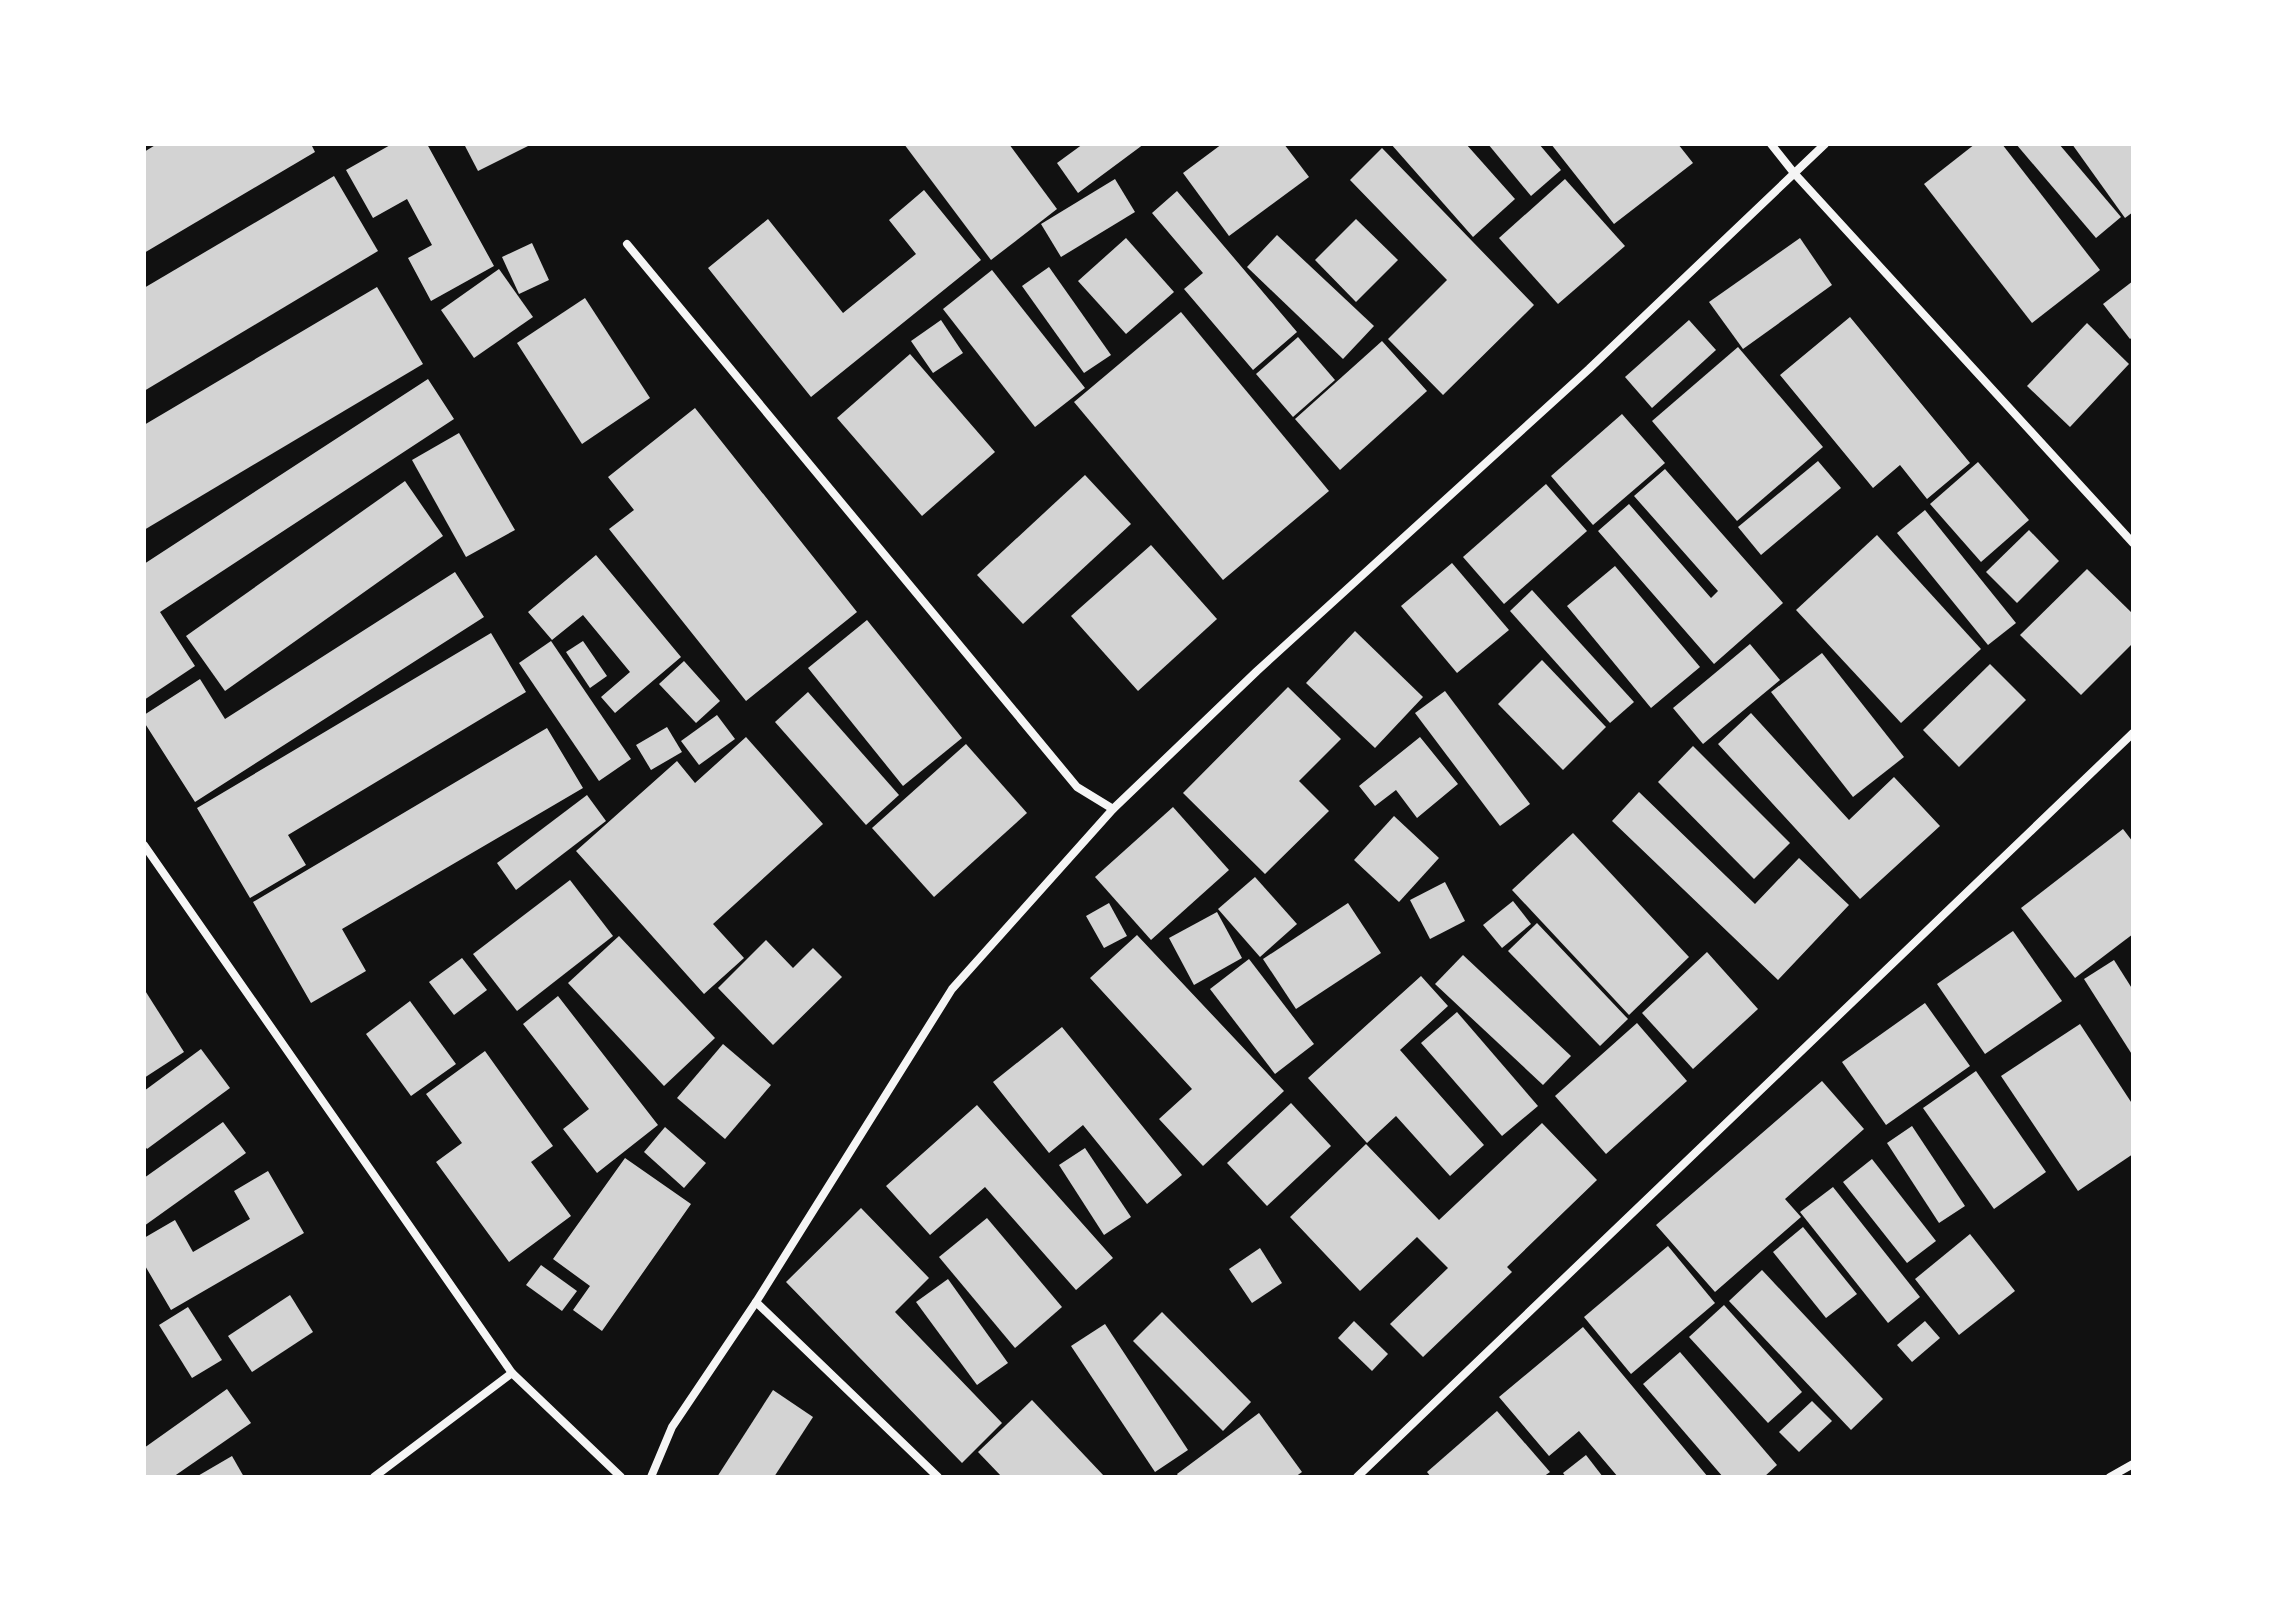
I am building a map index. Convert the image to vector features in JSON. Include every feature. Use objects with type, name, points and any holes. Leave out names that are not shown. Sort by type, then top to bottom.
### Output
[{"type":"street","points":[[1771,144],[1794,173],[2133,543]]},
{"type":"street","points":[[651,1477],[672,1427],[756,1302],[952,989],[1113,809],[1257,671],[1589,369],[1825,144]]},
{"type":"street","points":[[627,244],[1077,787],[1113,809]]},
{"type":"street","points":[[1357,1477],[2133,733]]},
{"type":"street","points":[[144,845],[512,1373],[621,1477]]},
{"type":"street","points":[[756,1302],[938,1477]]},
{"type":"street","points":[[374,1477],[512,1373]]},
{"type":"street","points":[[2110,1477],[2133,1464]]},
{"type":"building","points":[[157,144],[311,144],[315,152],[144,253],[144,152]]},
{"type":"building","points":[[392,144],[427,144],[494,266],[431,301],[408,258],[432,245],[407,199],[373,218],[346,170]]},
{"type":"building","points":[[464,144],[532,144],[478,171]]},
{"type":"building","points":[[904,144],[1009,144],[1057,209],[991,260]]},
{"type":"building","points":[[1083,144],[1144,144],[1078,193],[1057,163]]},
{"type":"building","points":[[1222,144],[1284,144],[1309,177],[1229,236],[1183,173]]},
{"type":"building","points":[[1391,144],[1466,144],[1515,199],[1473,237]]},
{"type":"building","points":[[1488,144],[1539,144],[1561,170],[1531,196]]},
{"type":"building","points":[[1551,144],[1678,144],[1693,163],[1614,224]]},
{"type":"building","points":[[1975,144],[2002,144],[2100,270],[2032,323],[1924,184]]},
{"type":"building","points":[[2016,144],[2059,144],[2121,217],[2096,238]]},
{"type":"building","points":[[2072,144],[2133,144],[2133,212],[2125,218]]},
{"type":"building","points":[[1382,148],[1534,305],[1443,395],[1388,339],[1447,280],[1350,180]]},
{"type":"building","points":[[334,176],[378,251],[144,391],[144,288]]},
{"type":"building","points":[[1115,179],[1135,212],[1061,257],[1041,224]]},
{"type":"building","points":[[1565,179],[1625,246],[1558,304],[1499,238]]},
{"type":"building","points":[[924,190],[981,260],[811,397],[708,268],[768,219],[843,313],[916,254],[889,220]]},
{"type":"building","points":[[1177,191],[1297,332],[1253,370],[1184,289],[1203,273],[1152,213]]},
{"type":"building","points":[[1356,219],[1398,260],[1356,302],[1315,260]]},
{"type":"building","points":[[1277,235],[1374,326],[1343,359],[1247,267]]},
{"type":"building","points":[[1126,238],[1174,292],[1126,334],[1078,281]]},
{"type":"building","points":[[1800,238],[1832,285],[1743,349],[1709,302]]},
{"type":"building","points":[[532,243],[549,280],[519,294],[502,257]]},
{"type":"building","points":[[1049,267],[1111,355],[1084,373],[1022,286]]},
{"type":"building","points":[[499,269],[533,317],[474,358],[441,310]]},
{"type":"building","points":[[992,270],[1085,388],[1035,427],[943,309]]},
{"type":"building","points":[[2133,281],[2133,337],[2130,339],[2103,304]]},
{"type":"building","points":[[377,287],[423,364],[144,530],[144,425]]},
{"type":"building","points":[[585,298],[650,398],[582,444],[517,343]]},
{"type":"building","points":[[1181,312],[1329,491],[1223,580],[1074,402]]},
{"type":"building","points":[[1850,317],[1970,463],[1927,499],[1900,465],[1873,488],[1780,375]]},
{"type":"building","points":[[941,320],[963,353],[933,373],[911,341]]},
{"type":"building","points":[[1689,320],[1716,350],[1652,408],[1625,377]]},
{"type":"building","points":[[2087,323],[2129,364],[2070,427],[2027,386]]},
{"type":"building","points":[[1298,337],[1335,380],[1293,417],[1256,374]]},
{"type":"building","points":[[1382,341],[1427,391],[1340,470],[1295,419]]},
{"type":"building","points":[[1738,347],[1823,447],[1737,521],[1652,421]]},
{"type":"building","points":[[910,354],[995,452],[922,516],[837,418]]},
{"type":"building","points":[[428,379],[454,419],[160,612],[195,666],[144,700],[144,564]]},
{"type":"building","points":[[695,408],[857,612],[746,701],[609,529],[634,510],[608,477]]},
{"type":"building","points":[[1622,414],[1665,463],[1593,525],[1551,476]]},
{"type":"building","points":[[459,433],[515,530],[466,557],[412,460]]},
{"type":"building","points":[[1818,461],[1841,488],[1761,555],[1738,527]]},
{"type":"building","points":[[1978,462],[2029,520],[1981,562],[1930,504]]},
{"type":"building","points":[[1665,469],[1783,603],[1714,664],[1598,531],[1629,504],[1711,598],[1718,591],[1634,496]]},
{"type":"building","points":[[1085,475],[1131,524],[1023,624],[977,575]]},
{"type":"building","points":[[405,481],[443,536],[225,691],[186,636]]},
{"type":"building","points":[[1546,484],[1587,531],[1504,604],[1463,557]]},
{"type":"building","points":[[1925,510],[2016,623],[1988,645],[1897,533]]},
{"type":"building","points":[[2029,530],[2059,561],[2017,603],[1986,572]]},
{"type":"building","points":[[1877,535],[1981,649],[1901,723],[1796,610]]},
{"type":"building","points":[[1151,545],[1217,619],[1138,691],[1071,616]]},
{"type":"building","points":[[596,555],[681,657],[615,713],[601,697],[630,672],[583,615],[552,640],[528,612]]},
{"type":"building","points":[[1452,563],[1509,630],[1457,673],[1401,606]]},
{"type":"building","points":[[1615,566],[1700,667],[1651,708],[1567,606]]},
{"type":"building","points":[[2087,569],[2133,614],[2133,643],[2081,695],[2020,635]]},
{"type":"building","points":[[455,572],[484,617],[195,802],[144,722],[144,715],[200,679],[225,719]]},
{"type":"building","points":[[1532,590],[1634,702],[1610,723],[1510,611]]},
{"type":"building","points":[[867,620],[962,738],[903,786],[808,668]]},
{"type":"building","points":[[1355,631],[1423,697],[1375,748],[1306,683]]},
{"type":"building","points":[[491,633],[526,692],[288,835],[306,865],[250,898],[197,808]]},
{"type":"building","points":[[551,641],[631,759],[599,781],[519,663]]},
{"type":"building","points":[[583,641],[607,676],[590,688],[566,652]]},
{"type":"building","points":[[1750,644],[1780,680],[1703,744],[1673,708]]},
{"type":"building","points":[[1822,653],[1904,757],[1853,797],[1771,692]]},
{"type":"building","points":[[1542,660],[1606,727],[1563,770],[1498,704]]},
{"type":"building","points":[[684,661],[720,701],[696,723],[659,684]]},
{"type":"building","points":[[1990,664],[2026,700],[1959,767],[1923,730]]},
{"type":"building","points":[[1288,687],[1341,739],[1299,781],[1329,811],[1265,874],[1183,793]]},
{"type":"building","points":[[1445,691],[1530,804],[1500,826],[1415,713]]},
{"type":"building","points":[[808,692],[899,795],[866,825],[775,722]]},
{"type":"building","points":[[1751,713],[1849,820],[1894,777],[1940,826],[1860,899],[1718,744]]},
{"type":"building","points":[[717,715],[735,739],[699,765],[681,741]]},
{"type":"building","points":[[667,727],[682,752],[651,770],[636,745]]},
{"type":"building","points":[[547,728],[583,788],[342,929],[366,971],[311,1003],[253,902]]},
{"type":"building","points":[[746,737],[823,824],[713,924],[744,958],[704,994],[576,851],[677,761],[695,783]]},
{"type":"building","points":[[1420,737],[1458,784],[1417,818],[1396,790],[1375,806],[1359,786]]},
{"type":"building","points":[[966,744],[1027,813],[934,897],[872,828]]},
{"type":"building","points":[[1693,746],[1790,843],[1754,879],[1658,782]]},
{"type":"building","points":[[1639,792],[1755,904],[1799,858],[1849,905],[1778,980],[1612,821]]},
{"type":"building","points":[[587,795],[606,821],[516,890],[497,863]]},
{"type":"building","points":[[1173,807],[1229,870],[1151,940],[1095,877]]},
{"type":"building","points":[[1394,816],[1439,858],[1399,902],[1354,860]]},
{"type":"building","points":[[2123,829],[2133,842],[2133,934],[2075,978],[2021,908]]},
{"type":"building","points":[[1573,833],[1689,957],[1629,1015],[1512,890]]},
{"type":"building","points":[[1255,877],[1297,924],[1260,957],[1218,909]]},
{"type":"building","points":[[570,880],[613,936],[517,1011],[473,954]]},
{"type":"building","points":[[1445,882],[1465,921],[1430,939],[1410,900]]},
{"type":"building","points":[[1513,901],[1531,924],[1502,948],[1483,925]]},
{"type":"building","points":[[1109,903],[1127,936],[1104,948],[1086,916]]},
{"type":"building","points":[[1348,903],[1381,953],[1296,1009],[1263,959]]},
{"type":"building","points":[[1217,912],[1242,958],[1194,985],[1169,938]]},
{"type":"building","points":[[1537,923],[1628,1019],[1600,1046],[1508,951]]},
{"type":"building","points":[[2013,931],[2062,1001],[1985,1054],[1937,984]]},
{"type":"building","points":[[1137,935],[1284,1091],[1203,1166],[1159,1119],[1192,1089],[1090,978]]},
{"type":"building","points":[[619,936],[715,1038],[664,1086],[568,983]]},
{"type":"building","points":[[766,940],[793,968],[813,948],[842,977],[773,1045],[718,988]]},
{"type":"building","points":[[1707,952],[1758,1009],[1693,1069],[1642,1013]]},
{"type":"building","points":[[1463,955],[1571,1056],[1543,1085],[1435,984]]},
{"type":"building","points":[[462,958],[487,990],[454,1015],[429,982]]},
{"type":"building","points":[[1249,959],[1314,1044],[1275,1074],[1210,989]]},
{"type":"building","points":[[2114,960],[2133,990],[2133,1056],[2084,979]]},
{"type":"building","points":[[1421,976],[1448,1006],[1400,1050],[1484,1145],[1450,1176],[1396,1116],[1367,1143],[1308,1078]]},
{"type":"building","points":[[144,989],[184,1052],[144,1078]]},
{"type":"building","points":[[558,996],[658,1125],[597,1173],[563,1129],[589,1109],[523,1024]]},
{"type":"building","points":[[410,1001],[456,1064],[411,1096],[366,1034]]},
{"type":"building","points":[[1925,1003],[1970,1066],[1886,1125],[1842,1062]]},
{"type":"building","points":[[1457,1012],[1538,1106],[1502,1136],[1421,1043]]},
{"type":"building","points":[[1637,1023],[1687,1081],[1606,1154],[1555,1096]]},
{"type":"building","points":[[2080,1024],[2133,1105],[2133,1154],[2078,1191],[2001,1076]]},
{"type":"building","points":[[1062,1027],[1182,1175],[1147,1204],[1083,1125],[1049,1153],[993,1082]]},
{"type":"building","points":[[723,1044],[771,1085],[725,1139],[677,1098]]},
{"type":"building","points":[[201,1049],[230,1088],[147,1149],[144,1145],[144,1091]]},
{"type":"building","points":[[485,1051],[553,1146],[531,1162],[571,1216],[509,1262],[436,1162],[462,1143],[426,1094]]},
{"type":"building","points":[[1976,1071],[2046,1172],[1994,1209],[1923,1108]]},
{"type":"building","points":[[1822,1081],[1864,1129],[1785,1199],[1801,1217],[1715,1292],[1656,1225]]},
{"type":"building","points":[[1291,1103],[1331,1146],[1267,1206],[1227,1163]]},
{"type":"building","points":[[977,1105],[1113,1258],[1076,1290],[985,1187],[930,1235],[886,1186]]},
{"type":"building","points":[[223,1122],[246,1153],[144,1226],[144,1178]]},
{"type":"building","points":[[1542,1123],[1597,1180],[1507,1267],[1512,1272],[1423,1357],[1390,1324],[1448,1268],[1417,1237],[1360,1291],[1290,1217],[1366,1144],[1439,1220]]},
{"type":"building","points":[[1912,1126],[1965,1206],[1939,1223],[1887,1143]]},
{"type":"building","points":[[665,1127],[706,1163],[684,1188],[644,1152]]},
{"type":"building","points":[[1085,1148],[1131,1217],[1104,1235],[1059,1165]]},
{"type":"building","points":[[625,1158],[691,1204],[602,1331],[573,1310],[590,1286],[553,1259]]},
{"type":"building","points":[[1872,1159],[1936,1241],[1907,1263],[1843,1182]]},
{"type":"building","points":[[268,1171],[304,1233],[171,1310],[144,1264],[144,1238],[175,1220],[193,1252],[250,1219],[234,1191]]},
{"type":"building","points":[[1833,1187],[1920,1297],[1888,1323],[1800,1212]]},
{"type":"building","points":[[861,1208],[929,1278],[895,1312],[1002,1423],[962,1463],[786,1282]]},
{"type":"building","points":[[987,1218],[1062,1307],[1015,1348],[939,1257]]},
{"type":"building","points":[[1803,1227],[1857,1294],[1826,1318],[1773,1252]]},
{"type":"building","points":[[1970,1234],[2015,1291],[1959,1335],[1915,1279]]},
{"type":"building","points":[[1668,1246],[1715,1303],[1631,1374],[1584,1317]]},
{"type":"building","points":[[1260,1248],[1282,1283],[1252,1303],[1229,1269]]},
{"type":"building","points":[[541,1265],[577,1291],[562,1311],[526,1285]]},
{"type":"building","points":[[1762,1270],[1883,1399],[1851,1430],[1729,1301]]},
{"type":"building","points":[[948,1279],[1008,1363],[977,1385],[916,1302]]},
{"type":"building","points":[[290,1295],[313,1332],[252,1372],[228,1336]]},
{"type":"building","points":[[1724,1305],[1802,1392],[1768,1423],[1689,1337]]},
{"type":"building","points":[[188,1307],[222,1360],[192,1378],[159,1325]]},
{"type":"building","points":[[1162,1312],[1251,1402],[1223,1431],[1133,1341]]},
{"type":"building","points":[[1354,1321],[1388,1354],[1372,1371],[1338,1338]]},
{"type":"building","points":[[1925,1321],[1940,1338],[1912,1362],[1897,1345]]},
{"type":"building","points":[[1105,1324],[1188,1450],[1155,1472],[1071,1346]]},
{"type":"building","points":[[1583,1327],[1708,1477],[1618,1477],[1579,1431],[1549,1456],[1499,1397]]},
{"type":"building","points":[[1680,1352],[1777,1465],[1764,1477],[1723,1477],[1643,1384]]},
{"type":"building","points":[[227,1389],[251,1423],[173,1477],[144,1477],[144,1448]]},
{"type":"building","points":[[773,1390],[813,1417],[774,1477],[717,1477]]},
{"type":"building","points":[[1032,1400],[1105,1477],[1002,1477],[978,1452]]},
{"type":"building","points":[[1812,1401],[1832,1421],[1799,1452],[1779,1432]]},
{"type":"building","points":[[1497,1411],[1550,1472],[1543,1477],[1431,1477],[1427,1472]]},
{"type":"building","points":[[1259,1413],[1302,1472],[1295,1477],[1179,1477],[1177,1474]]},
{"type":"building","points":[[1586,1455],[1603,1477],[1566,1477],[1563,1473]]},
{"type":"building","points":[[232,1456],[244,1477],[196,1477]]}]
